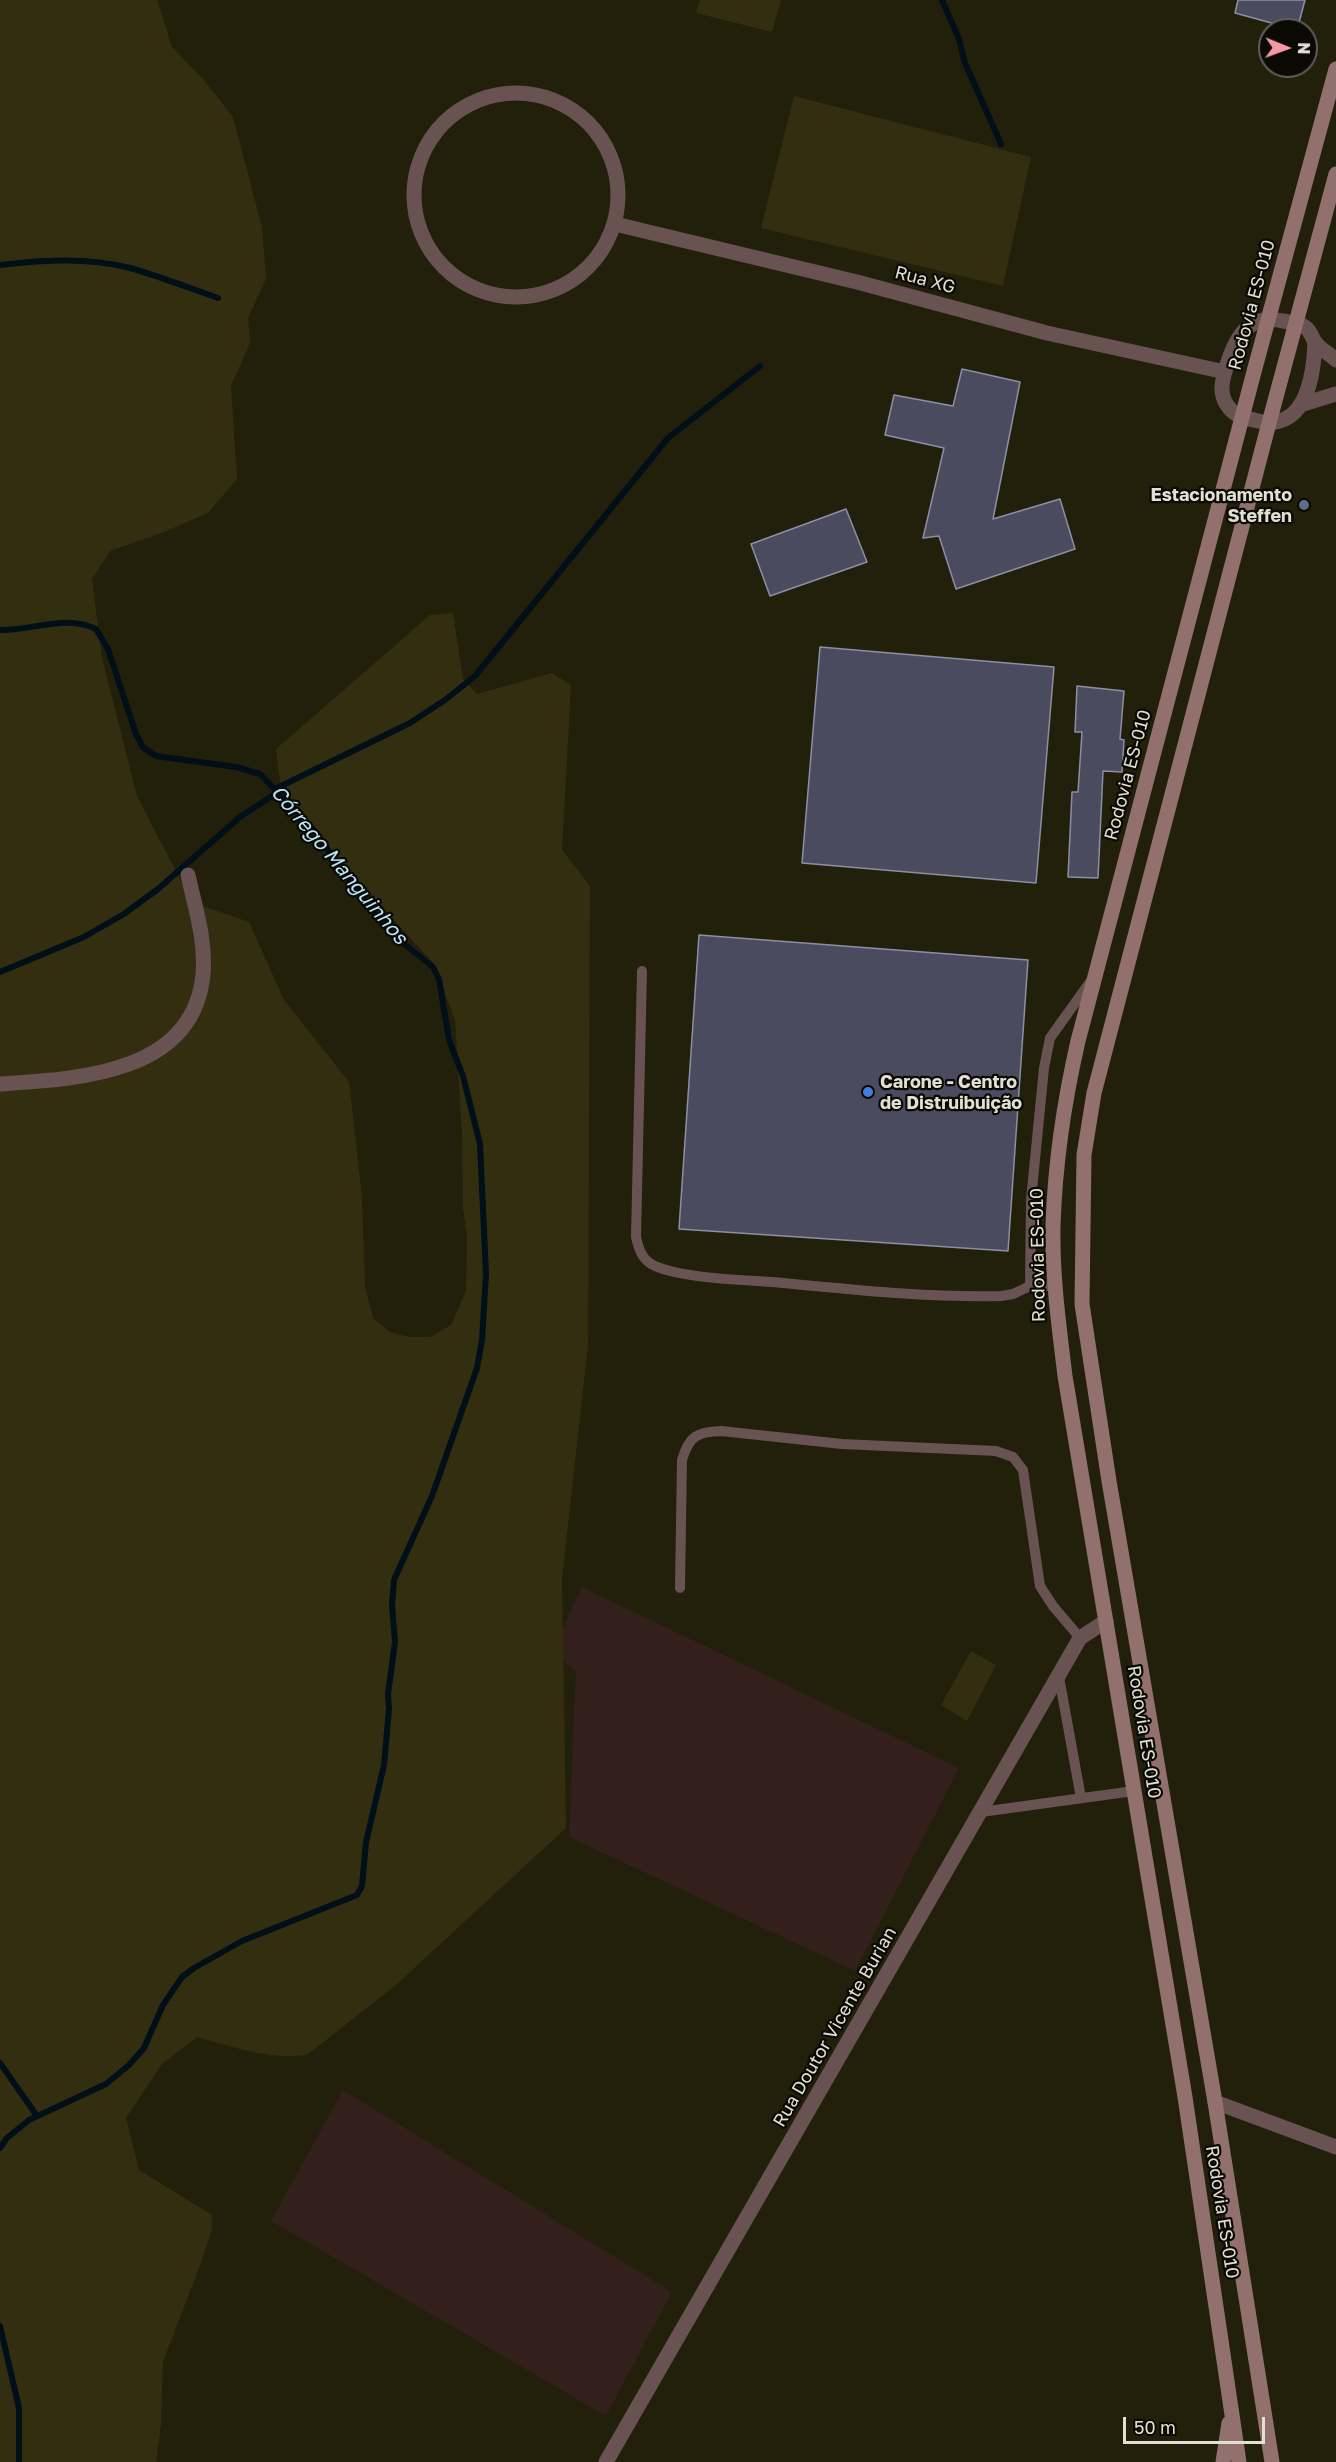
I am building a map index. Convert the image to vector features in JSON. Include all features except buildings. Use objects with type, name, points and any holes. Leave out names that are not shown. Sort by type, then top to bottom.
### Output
[{"type":"main road","name":"Rodovia ES-010","points":[[1239,2462],[1232,2402],[1185,2097],[1065,1376],[1055,1286],[1053,1227],[1059,1139],[1078,1041],[1336,69]]},
{"type":"main road","name":"Rodovia ES-010","points":[[1272,2462],[1215,2102],[1113,1504],[1082,1304],[1084,1155],[1094,1092],[1336,174]]},
{"type":"main road","points":[[1223,2462],[1232,2402]]},
{"type":"street","points":[[503,93],[536,94],[568,106],[594,128],[611,157],[618,190],[615,224],[600,254],[576,278],[546,294],[513,298],[480,291],[451,274],[443,266],[429,249],[416,217],[415,183],[424,151],[443,123],[471,103],[503,93]]},
{"type":"street","name":"Rua XG","points":[[615,224],[857,282],[1047,333],[1225,372]]},
{"type":"street","points":[[1316,342],[1305,396],[1300,405],[1287,418],[1269,423],[1242,417],[1227,406],[1222,395],[1222,383],[1235,343],[1245,330],[1257,321],[1269,318],[1304,326],[1312,333],[1316,342],[1336,360]]},
{"type":"street","points":[[1300,405],[1336,394]]},
{"type":"street","points":[[0,1084],[59,1081],[107,1070],[145,1057],[162,1048],[177,1034],[196,1007],[203,972],[203,945],[188,875]]},
{"type":"street","name":"Rua Doutor Vicente Burian","points":[[606,2462],[1080,1638],[1106,1621]]},
{"type":"street","points":[[1215,2102],[1336,2147]]},
{"type":"lane","points":[[642,971],[636,1237],[640,1255],[653,1265],[673,1272],[882,1291],[1001,1296],[1030,1287],[1055,1286]]},
{"type":"lane","points":[[1030,1287],[1030,1200],[1050,1038],[1095,975]]},
{"type":"lane","points":[[680,1588],[682,1460],[686,1444],[702,1432],[721,1431],[842,1444],[996,1451],[1013,1457],[1023,1470],[1040,1586],[1080,1638]]},
{"type":"lane","points":[[1059,1677],[1081,1798]]},
{"type":"lane","points":[[981,1812],[1134,1791]]},
{"type":"shaded area","points":[[0,0],[157,0],[172,47],[203,79],[233,117],[262,227],[266,279],[248,318],[250,343],[231,386],[237,479],[208,513],[164,532],[110,551],[92,579],[102,658],[137,796],[184,887],[200,905],[249,922],[284,1000],[349,1082],[362,1197],[365,1286],[373,1318],[390,1332],[409,1337],[430,1337],[451,1325],[466,1291],[467,1237],[463,1209],[462,1136],[455,1020],[434,964],[328,848],[281,789],[276,749],[430,615],[453,613],[463,679],[477,694],[552,673],[571,685],[562,850],[590,886],[588,1345],[562,1579],[566,1828],[397,1984],[307,2055],[265,2054],[197,2037],[162,2064],[126,2118],[139,2170],[212,2215],[212,2229],[202,2260],[163,2362],[161,2425],[156,2462],[0,2462]]},
{"type":"shaded area","points":[[700,0],[781,0],[772,32],[696,13]]},
{"type":"shaded area","points":[[794,96],[1031,157],[1003,286],[761,228]]},
{"type":"shaded area","points":[[582,1587],[959,1768],[855,1971],[569,1837],[576,1671],[552,1652]]},
{"type":"shaded area","points":[[971,1651],[996,1665],[967,1721],[941,1705]]},
{"type":"shaded area","points":[[343,2090],[672,2292],[606,2416],[271,2221]]},
{"type":"waterway","points":[[942,0],[959,39],[965,63],[1001,144]]},
{"type":"waterway","points":[[0,265],[65,260],[98,262],[130,268],[218,298]]},
{"type":"waterway","points":[[275,789],[410,723],[445,700],[475,676],[668,438],[760,366]]},
{"type":"waterway","name":"Córrego Manguinhos","points":[[0,630],[61,623],[85,625],[96,629],[108,649],[136,734],[143,747],[156,756],[236,767],[260,774],[312,828],[374,913],[393,935],[433,967],[439,979],[449,1040],[463,1076],[480,1144],[486,1274],[482,1340],[477,1368],[432,1496],[394,1580],[392,1605],[395,1642],[388,1694],[389,1709],[384,1765],[366,1842],[362,1886],[357,1895],[242,1941],[194,1968],[182,1977],[163,2005],[144,2048],[129,2065],[106,2084],[29,2120],[7,2138],[0,2148]]},
{"type":"waterway","points":[[0,972],[84,937],[124,914],[158,889],[240,817],[278,792]]},
{"type":"waterway","points":[[0,2063],[37,2116]]},
{"type":"waterway","name":"Córrego Manguinhos","points":[[0,2326],[19,2408],[19,2462]]},
{"type":"place","name":"Estacionamento Steffen","points":[[1304,505]]},
{"type":"place","name":"Carone - Centro de Distruibuição","points":[[868,1092]]}]
